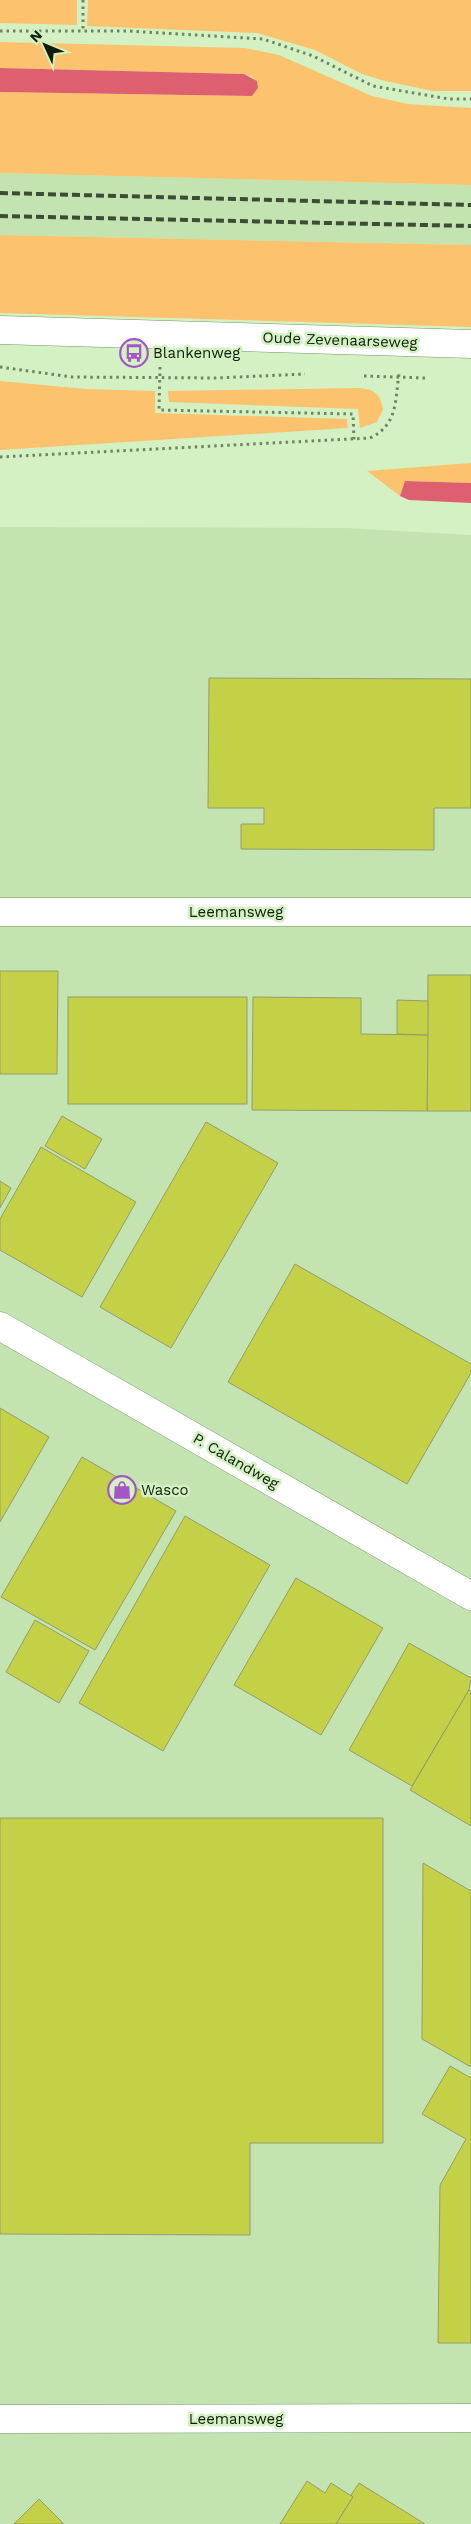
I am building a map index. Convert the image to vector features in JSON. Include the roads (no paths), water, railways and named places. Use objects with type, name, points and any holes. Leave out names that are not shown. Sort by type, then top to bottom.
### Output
[{"type":"street","name":"Oude Zevenaarseweg","points":[[0,330],[471,344]]},
{"type":"street","name":"Leemansweg","points":[[0,912],[471,912]]},
{"type":"street","name":"P. Calandweg","points":[[0,1326],[471,1596]]},
{"type":"street","name":"Leemansweg","points":[[0,2419],[471,2418]]},
{"type":"railway","points":[[0,193],[471,205]]},
{"type":"railway","points":[[0,216],[471,226]]},
{"type":"place","name":"Blankenweg","points":[[134,353]]},
{"type":"place","name":"Wasco","points":[[122,1490]]}]
